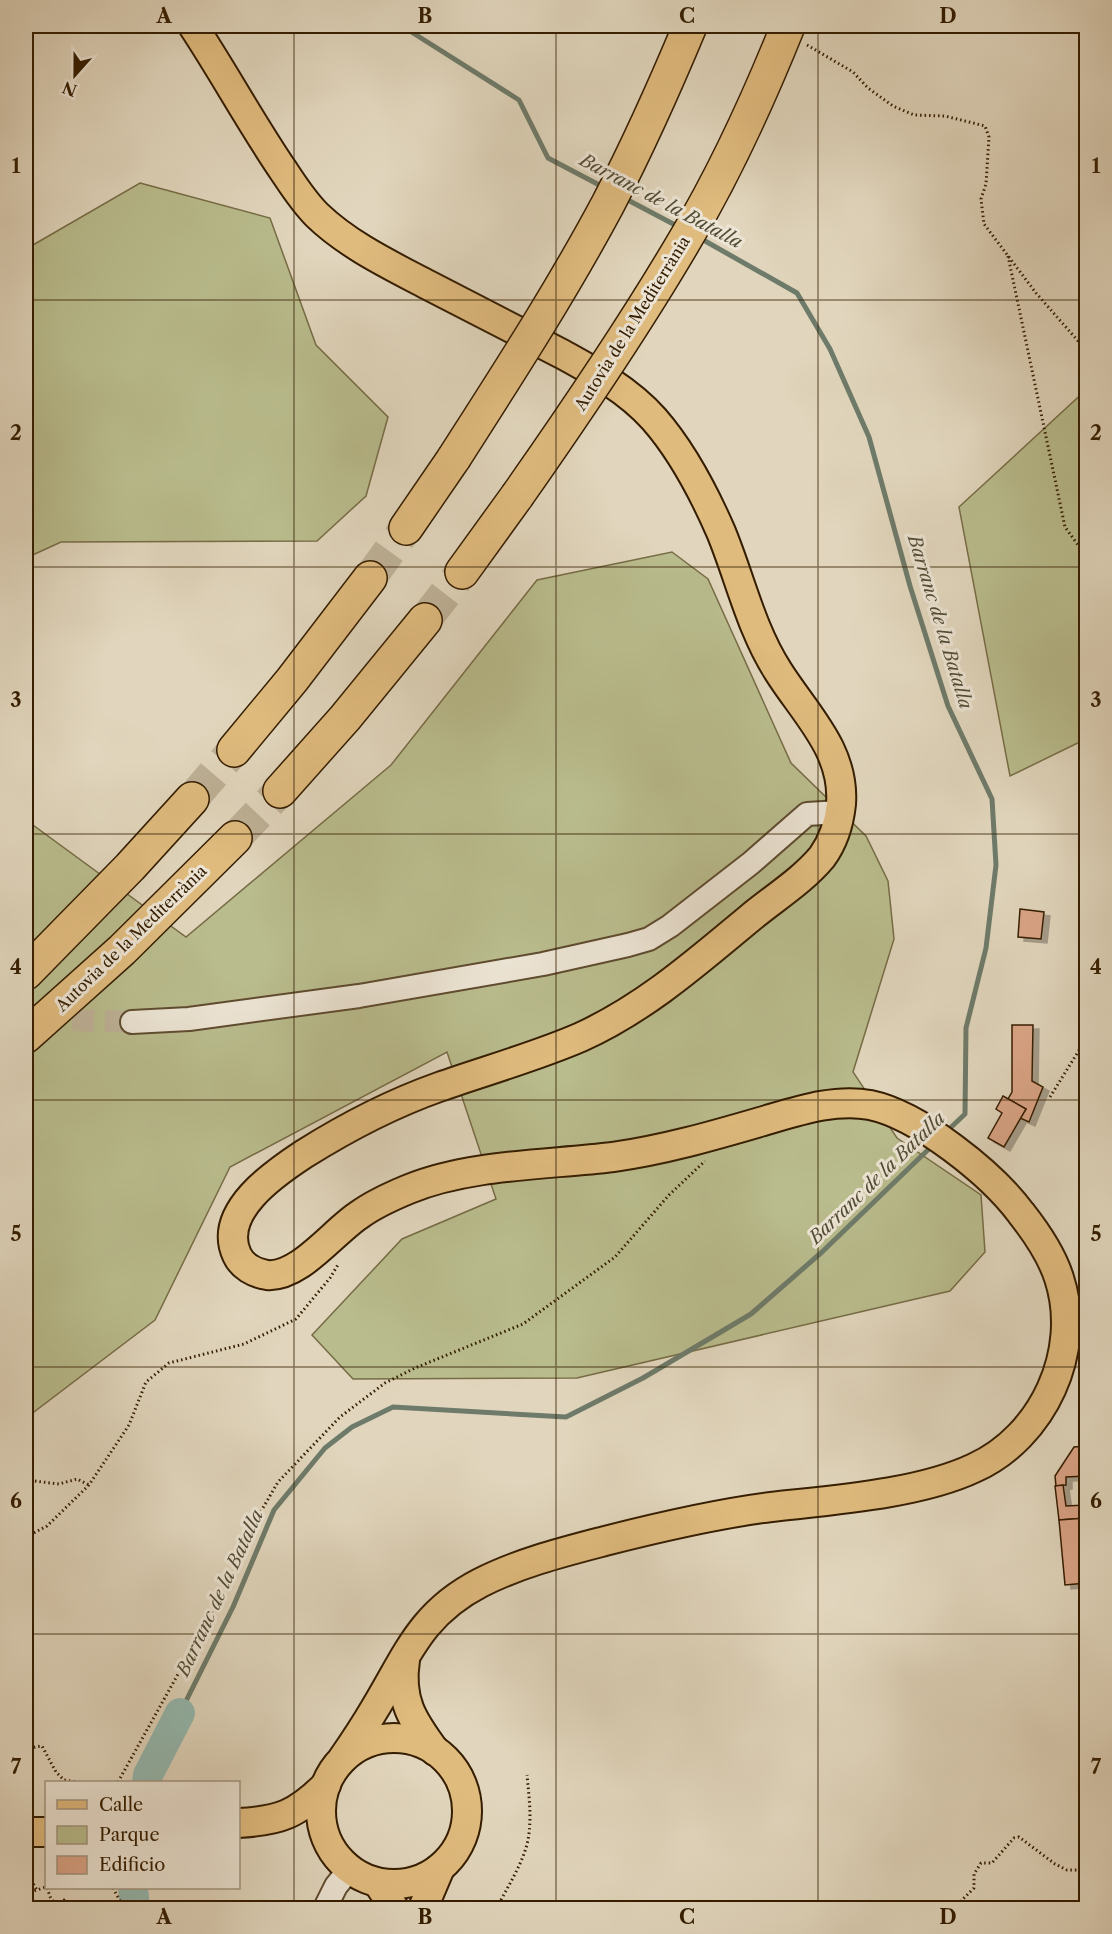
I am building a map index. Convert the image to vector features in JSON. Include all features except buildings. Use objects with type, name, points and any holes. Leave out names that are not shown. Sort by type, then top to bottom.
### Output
[{"type":"highway","points":[[406,528],[512,367],[591,235],[635,150],[690,26]]},
{"type":"highway","name":"Autovia de la Mediterrània","points":[[462,572],[608,365],[687,238],[794,34]]},
{"type":"highway","points":[[234,750],[292,680],[370,578]]},
{"type":"highway","points":[[280,791],[345,718],[425,620]]},
{"type":"highway","points":[[26,973],[130,867],[192,799]]},
{"type":"highway","name":"Autovia de la Mediterrània","points":[[26,1036],[122,950],[235,838]]},
{"type":"main road","points":[[193,26],[260,136],[307,205],[332,228],[404,272],[576,362],[616,386],[644,408],[664,431],[680,454],[721,534],[771,659],[823,735],[832,753],[840,781],[840,812],[826,852],[809,870],[713,950],[635,1009],[579,1038],[439,1087],[381,1111],[332,1137],[277,1172],[244,1204],[236,1220],[235,1251],[244,1266],[261,1274],[278,1275],[301,1263],[353,1218],[378,1203],[418,1185],[468,1173],[642,1152],[792,1113],[844,1102],[880,1107],[914,1121],[950,1146],[988,1179],[1015,1205],[1041,1242],[1059,1276],[1065,1312],[1065,1342],[1049,1393],[1026,1431],[1002,1451],[975,1468],[928,1484],[838,1499],[750,1510],[658,1528],[514,1568],[483,1581],[439,1610],[420,1631],[406,1652],[372,1713],[330,1775],[326,1785],[322,1796],[321,1818],[327,1840],[341,1860]]},
{"type":"main road","points":[[406,1652],[403,1681],[408,1708],[414,1721],[435,1751],[452,1767],[459,1778],[466,1801],[467,1814],[464,1831],[457,1848],[440,1868],[423,1908]]},
{"type":"main road","points":[[343,1758],[367,1743],[395,1738],[409,1740],[435,1751]]},
{"type":"main road","points":[[248,1822],[272,1820],[296,1811],[326,1785]]},
{"type":"main road","points":[[248,1822],[296,1831],[364,1878],[378,1883],[410,1882],[425,1877],[440,1868]]},
{"type":"main road","points":[[26,1833],[45,1832]]},
{"type":"main road","points":[[378,1883],[394,1908]]},
{"type":"street","points":[[132,1022],[189,1019],[359,996],[552,962],[649,939],[670,926],[751,863],[807,814],[840,812]]},
{"type":"street","points":[[325,1908],[336,1886],[341,1860]]},
{"type":"path","points":[[794,34],[853,72],[868,88],[893,106],[914,114],[945,116],[985,126],[989,137],[986,184],[981,199],[984,224],[1036,293],[1086,350]]},
{"type":"path","points":[[1007,254],[1065,527],[1086,556]]},
{"type":"path","points":[[1050,1097],[1086,1041]]},
{"type":"path","points":[[119,1781],[242,1558],[260,1513],[278,1482],[340,1417],[385,1383],[415,1368],[523,1324],[615,1257],[669,1195],[708,1158]]},
{"type":"path","points":[[26,1537],[47,1526],[89,1485],[129,1425],[146,1382],[169,1363],[244,1344],[296,1319],[330,1278],[342,1259]]},
{"type":"path","points":[[26,1480],[59,1484],[77,1479],[89,1485]]},
{"type":"path","points":[[26,1752],[42,1746],[56,1772],[64,1780],[70,1781]]},
{"type":"path","points":[[497,1908],[527,1842],[531,1814],[527,1775]]},
{"type":"path","points":[[954,1908],[974,1888],[974,1874],[981,1863],[992,1863],[1014,1838],[1019,1837],[1055,1864],[1067,1870],[1086,1870]]},
{"type":"path","points":[[26,1846],[33,1862],[31,1878],[37,1890]]},
{"type":"path","points":[[26,1894],[45,1888]]},
{"type":"path","points":[[48,1889],[51,1899],[56,1904],[64,1900],[75,1908]]},
{"type":"path","points":[[114,1889],[124,1908]]},
{"type":"green space","points":[[140,183],[270,218],[316,345],[388,417],[366,496],[317,541],[61,542],[26,558],[26,249]]},
{"type":"green space","points":[[1086,390],[1086,739],[1010,776],[959,507]]},
{"type":"green space","points":[[672,552],[708,579],[791,763],[866,836],[888,881],[894,939],[853,1072],[897,1138],[981,1195],[985,1252],[950,1291],[577,1378],[353,1379],[312,1335],[402,1239],[496,1199],[447,1052],[230,1167],[155,1320],[26,1418],[26,820],[186,937],[391,765],[537,580]]},
{"type":"waterway","name":"Barranc de la Batalla","points":[[402,26],[519,100],[548,158],[605,188]]},
{"type":"waterway","name":"Barranc de la Batalla","points":[[624,198],[679,227]]},
{"type":"waterway","name":"Barranc de la Batalla","points":[[698,237],[797,293],[830,349],[869,437],[910,586],[948,706],[992,799],[996,865],[986,948],[966,1028],[965,1114],[945,1133]]},
{"type":"waterway","name":"Barranc de la Batalla","points":[[180,1713],[233,1607],[274,1510],[325,1448],[352,1427],[393,1407],[566,1417],[643,1378],[751,1314],[822,1252],[934,1144]]},
{"type":"waterway","points":[[147,1781],[148,1775],[180,1713]]},
{"type":"waterway","points":[[133,1889],[135,1908]]},
{"type":"tunnel","points":[[370,578],[406,528]]},
{"type":"tunnel","points":[[425,620],[462,572]]},
{"type":"tunnel","points":[[192,799],[234,750]]},
{"type":"tunnel","points":[[235,838],[280,791]]},
{"type":"tunnel","points":[[39,1019],[132,1022]]}]
